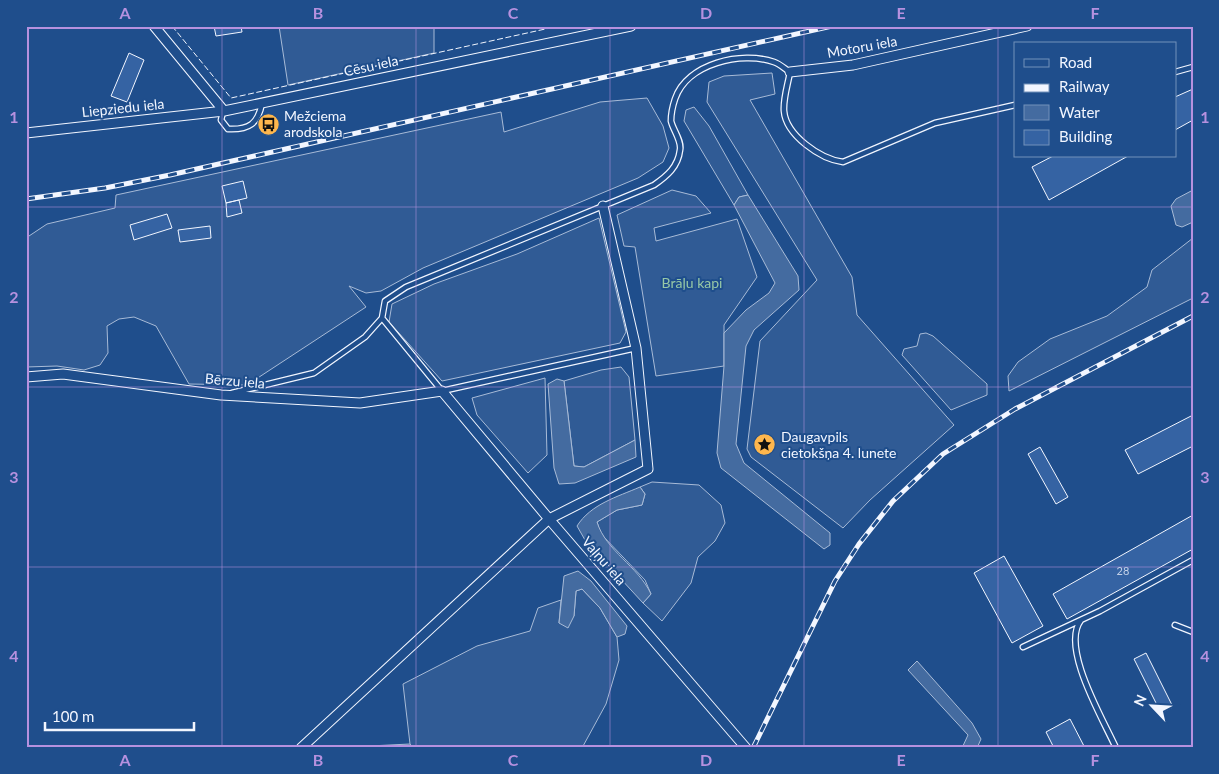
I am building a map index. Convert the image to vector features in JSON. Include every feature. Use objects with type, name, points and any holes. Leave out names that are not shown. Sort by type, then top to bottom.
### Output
[{"type":"street","points":[[154,26],[224,110]]},
{"type":"street","name":"Cēsu iela","points":[[224,110],[631,26]]},
{"type":"street","name":"Motoru iela","points":[[790,72],[853,65],[1026,26]]},
{"type":"street","name":"Liepziedu iela","points":[[26,133],[224,110]]},
{"type":"street","points":[[301,748],[549,519],[648,469],[636,348],[604,206]]},
{"type":"street","name":"Bērzu iela","points":[[26,377],[63,374],[221,396],[360,403],[442,391]]},
{"type":"street","name":"Vaļņu iela","points":[[442,391],[549,519],[746,748]]},
{"type":"lane","points":[[221,396],[314,373],[359,342],[382,318],[385,300],[406,287],[654,185],[672,172],[681,149],[671,121],[676,97],[687,80],[702,68],[732,60],[756,58],[775,62],[790,72],[784,109],[786,120],[809,147],[836,161],[849,161],[935,124],[1014,104]]},
{"type":"lane","points":[[1176,72],[1193,67]]},
{"type":"lane","points":[[224,110],[221,120],[228,129],[241,130],[251,125],[260,116],[262,102]]},
{"type":"lane","points":[[382,318],[442,391],[636,348]]},
{"type":"lane","points":[[1023,647],[1082,619],[1193,560]]},
{"type":"lane","points":[[1082,619],[1076,627],[1076,657],[1116,748]]},
{"type":"lane","points":[[1175,626],[1193,632]]},
{"type":"shaded area","points":[[279,26],[434,26],[434,53],[288,85]]},
{"type":"shaded area","points":[[772,73],[775,94],[750,100],[852,277],[857,315],[954,425],[870,500],[843,528],[751,457],[747,449],[760,341],[817,280],[707,102],[709,82],[724,76]]},
{"type":"shaded area","points":[[647,98],[663,126],[669,148],[663,162],[638,178],[423,268],[381,291],[366,293],[349,286],[366,307],[247,385],[189,384],[156,326],[134,317],[119,319],[107,326],[108,353],[100,365],[84,370],[57,366],[26,367],[26,238],[47,224],[115,208],[116,195],[501,112],[504,132],[600,102]]},
{"type":"shaded area","points":[[694,107],[709,126],[748,195],[739,197],[734,205],[684,121],[686,110]]},
{"type":"shaded area","name":"Brāļu kapi","points":[[672,190],[696,196],[711,213],[654,228],[656,241],[737,219],[757,277],[724,325],[724,366],[656,376],[635,247],[624,246],[617,215]]},
{"type":"shaded area","points":[[599,218],[626,332],[620,343],[442,381],[389,322],[392,304],[434,284],[517,254]]},
{"type":"shaded area","points":[[1193,238],[1193,298],[1009,391],[1008,376],[1018,362],[1050,339],[1107,316],[1147,287],[1152,270]]},
{"type":"shaded area","points":[[926,333],[933,336],[987,384],[987,395],[951,410],[902,355],[904,349],[917,346],[920,334]]},
{"type":"shaded area","points":[[621,367],[629,377],[635,440],[584,467],[574,466],[564,381],[601,370]]},
{"type":"shaded area","points":[[545,378],[547,455],[528,473],[477,415],[472,398]]},
{"type":"shaded area","points":[[652,482],[699,485],[721,505],[725,523],[715,541],[698,557],[691,583],[662,621],[643,603],[651,594],[645,580],[601,534],[597,522],[617,510],[642,505],[645,494],[640,487]]},
{"type":"shaded area","points":[[582,589],[600,608],[617,637],[619,660],[606,704],[582,748],[413,748],[410,744],[403,684],[477,646],[530,631],[538,608],[561,600],[559,623],[574,616],[576,591]]},
{"type":"water","points":[[1193,190],[1193,222],[1182,227],[1176,225],[1171,206],[1176,199]]},
{"type":"water","points":[[748,195],[798,276],[799,290],[754,330],[746,346],[736,444],[744,463],[830,533],[830,545],[824,549],[721,468],[717,453],[724,366],[724,333],[746,310],[769,293],[775,283],[734,205],[739,197]]},
{"type":"water","points":[[557,379],[564,381],[574,466],[584,467],[635,440],[636,457],[575,483],[559,484],[554,468],[548,384]]},
{"type":"water","points":[[640,487],[645,494],[642,505],[617,510],[597,522],[607,542],[638,575],[651,594],[643,603],[585,540],[577,526],[583,518],[597,507]]},
{"type":"water","points":[[578,571],[591,581],[627,626],[625,634],[617,637],[600,608],[582,589],[576,591],[574,616],[568,628],[559,623],[564,576]]},
{"type":"water","points":[[917,661],[972,723],[981,739],[977,748],[962,748],[968,735],[908,670]]},
{"type":"water","points":[[410,744],[413,748],[349,748],[349,747]]},
{"type":"building","points":[[214,26],[241,26],[242,32],[216,36]]},
{"type":"building","points":[[129,53],[144,60],[127,102],[111,96]]},
{"type":"building","points":[[1193,89],[1193,120],[1176,129],[1176,97]]},
{"type":"building","points":[[1049,158],[1124,158],[1049,200],[1032,167]]},
{"type":"building","points":[[243,181],[247,198],[226,203],[222,186]]},
{"type":"building","points":[[239,200],[242,213],[227,217],[226,203]]},
{"type":"building","points":[[167,214],[172,228],[134,240],[130,225]]},
{"type":"building","points":[[210,226],[211,238],[180,242],[178,230]]},
{"type":"building","points":[[1193,415],[1193,446],[1138,474],[1125,450]]},
{"type":"building","points":[[1040,447],[1068,497],[1056,504],[1028,454]]},
{"type":"building","points":[[1193,515],[1193,549],[1067,619],[1053,594]]},
{"type":"building","points":[[1004,556],[1043,626],[1012,643],[974,573]]},
{"type":"building","points":[[1146,653],[1173,707],[1161,713],[1134,659]]},
{"type":"building","points":[[1070,719],[1085,748],[1054,748],[1046,732]]},
{"type":"railway","points":[[26,199],[105,188],[170,175],[832,26]]},
{"type":"railway","points":[[753,748],[835,581],[859,544],[893,501],[943,454],[1015,409],[1193,316]]},
{"type":"fence","points":[[172,26],[231,98],[559,26]]},
{"type":"place","name":"Mežciema arodskola","points":[[268,124]]},
{"type":"place","name":"Daugavpils cietokšņa 4. lunete","points":[[765,445]]}]
